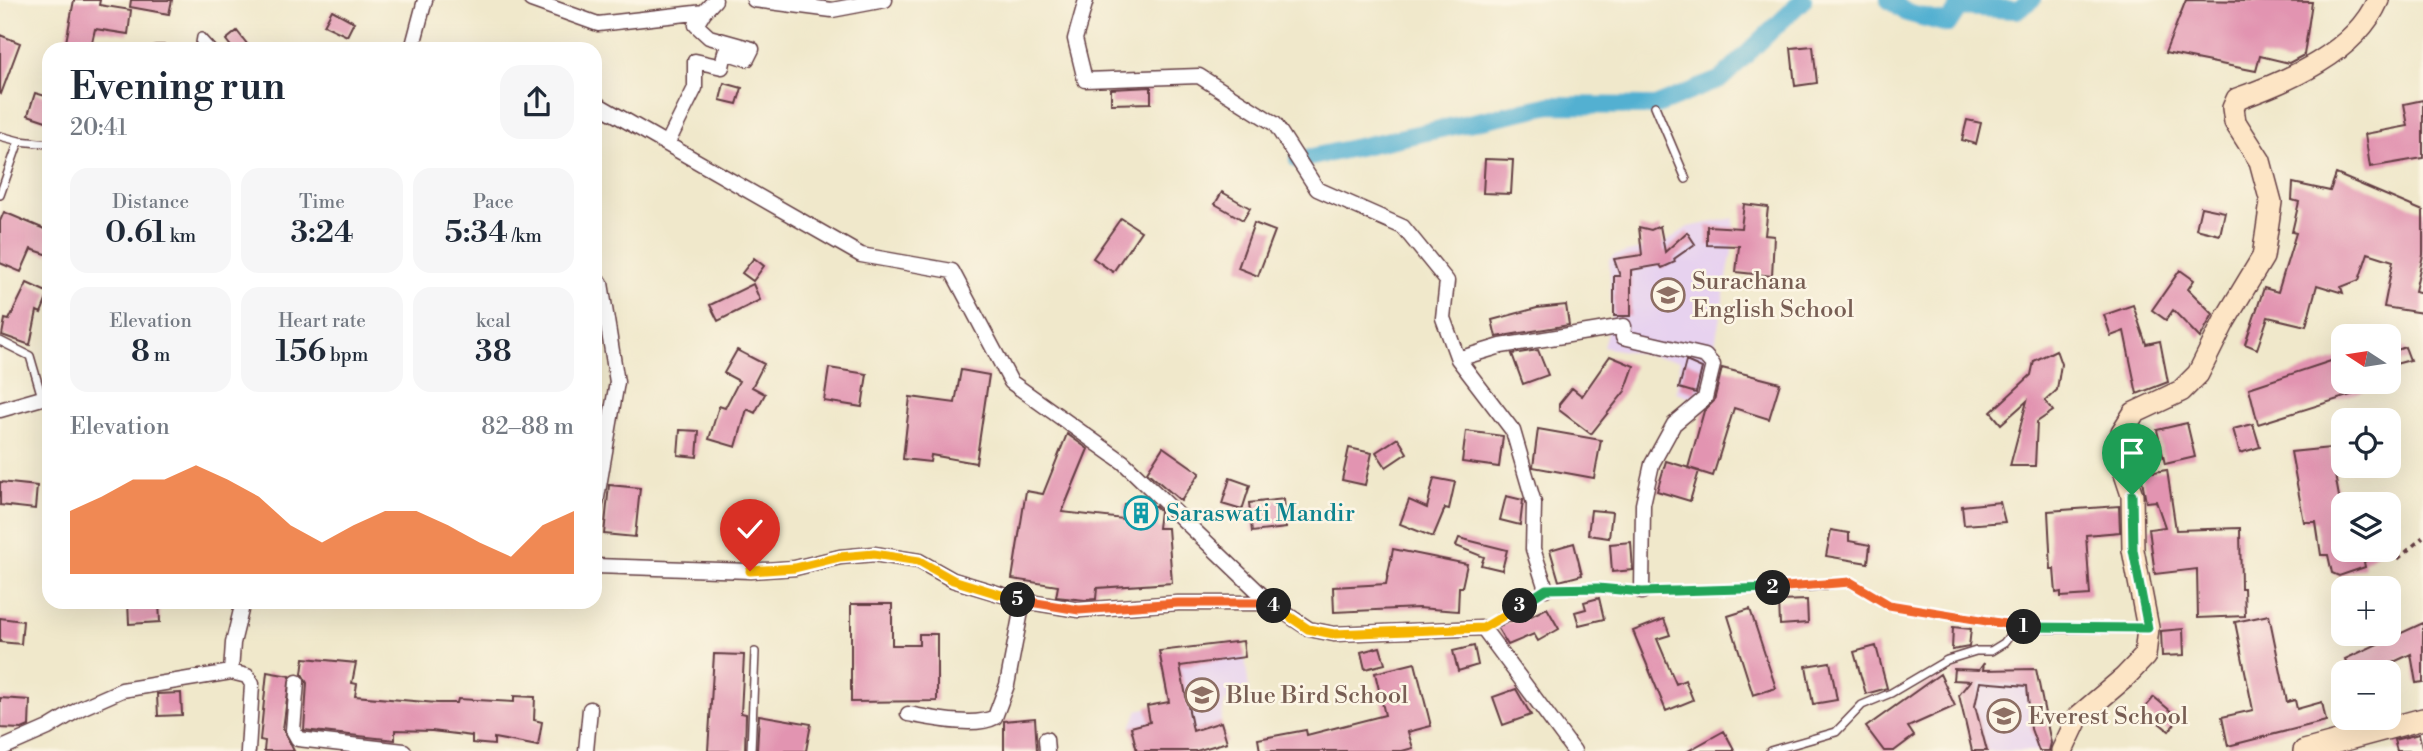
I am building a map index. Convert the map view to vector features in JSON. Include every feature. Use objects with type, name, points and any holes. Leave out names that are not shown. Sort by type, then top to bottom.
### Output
[{"type":"street","points":[[414,42],[425,0]]},
{"type":"street","points":[[531,0],[598,23],[704,12]]},
{"type":"street","points":[[668,142],[695,88],[695,61],[722,67],[725,52],[747,59],[752,49],[709,37],[696,25],[715,0]]},
{"type":"street","points":[[754,0],[832,10],[885,0]]},
{"type":"street","points":[[1086,0],[1076,39],[1085,80],[1199,76],[1275,124],[1317,189],[1403,227],[1447,281],[1443,318],[1458,359],[1513,431],[1534,503],[1533,549],[1546,589]]},
{"type":"street","points":[[2062,751],[2078,718],[2145,656],[2148,628],[2133,550],[2132,495],[2117,450],[2122,432],[2134,413],[2181,391],[2198,374],[2225,320],[2263,257],[2272,202],[2260,160],[2235,122],[2232,108],[2238,99],[2284,83],[2328,55],[2361,27],[2378,0]]},
{"type":"street","points":[[602,107],[668,142],[861,255],[952,271],[1011,382],[1123,461],[1270,603],[1308,629],[1334,634],[1483,628],[1574,751]]},
{"type":"street","points":[[602,289],[618,382],[602,470]]},
{"type":"street","points":[[1458,359],[1501,346],[1624,326],[1623,337],[1705,356],[1713,365],[1705,398],[1674,424],[1652,464],[1643,504],[1642,592]]},
{"type":"street","points":[[0,410],[42,397]]},
{"type":"street","points":[[602,566],[750,571],[795,568],[840,557],[874,554],[919,561],[953,580],[1023,601],[1079,610],[1178,603],[1270,603]]},
{"type":"street","points":[[908,714],[944,720],[987,721],[995,716],[1007,685],[1023,601]]},
{"type":"street","points":[[231,672],[233,643],[241,609]]},
{"type":"street","points":[[0,750],[48,728],[80,708],[122,690],[231,672],[247,676],[252,684],[248,751]]},
{"type":"street","points":[[297,682],[293,730],[298,739],[404,751]]},
{"type":"street","points":[[586,751],[590,709]]},
{"type":"street","points":[[2304,751],[2423,719]]},
{"type":"lane","points":[[1655,106],[1686,179]]},
{"type":"lane","points":[[0,136],[42,143]]},
{"type":"lane","points":[[0,195],[19,141]]},
{"type":"lane","points":[[0,341],[30,356],[42,386]]},
{"type":"lane","points":[[1483,628],[1546,589],[1598,588],[1642,592],[1810,587],[1850,582],[1889,605],[2017,626],[2049,629],[2148,628]]},
{"type":"lane","points":[[1770,751],[1836,732],[1862,705],[1891,693],[1947,660],[1976,651],[1991,651],[2004,643],[2017,626]]},
{"type":"lane","points":[[751,751],[755,652]]},
{"type":"path","points":[[2401,556],[2423,537]]},
{"type":"shaded area","name":"Surachana English School","points":[[1734,218],[1732,251],[1712,360],[1700,399],[1676,393],[1680,361],[1603,347],[1612,316],[1609,260],[1614,255],[1663,244],[1688,227]]},
{"type":"shaded area","name":"Blue Bird School","points":[[1243,641],[1249,689],[1225,701],[1221,722],[1227,742],[1196,751],[1137,751],[1131,727],[1138,710],[1169,702],[1159,651]]},
{"type":"shaded area","name":"Everest School","points":[[1983,670],[2036,671],[2053,751],[1972,751],[1963,696],[1967,685]]},
{"type":"building","points":[[74,0],[100,0],[99,5],[131,10],[128,34],[95,29],[92,42],[66,42]]},
{"type":"building","points":[[131,0],[172,0],[169,14],[130,7]]},
{"type":"building","points":[[2186,0],[2312,2],[2304,55],[2289,63],[2260,56],[2256,71],[2165,53]]},
{"type":"building","points":[[332,10],[354,22],[347,36],[324,25]]},
{"type":"building","points":[[237,31],[246,42],[228,42],[226,40]]},
{"type":"building","points":[[0,35],[20,43],[1,94],[0,93]]},
{"type":"building","points":[[1813,46],[1817,83],[1795,86],[1791,48]]},
{"type":"building","points":[[724,83],[742,88],[737,104],[720,100]]},
{"type":"building","points":[[1151,87],[1151,103],[1111,104],[1111,89]]},
{"type":"building","points":[[35,93],[42,95],[42,120],[28,115]]},
{"type":"building","points":[[2423,100],[2423,158],[2370,167],[2365,134],[2408,126],[2404,104]]},
{"type":"building","points":[[1967,120],[1981,123],[1976,144],[1962,140]]},
{"type":"building","points":[[1485,159],[1513,160],[1511,194],[1483,193]]},
{"type":"building","points":[[2336,174],[2423,211],[2423,255],[2415,291],[2423,293],[2423,313],[2384,307],[2393,261],[2368,253],[2359,280],[2341,287],[2343,293],[2317,285],[2306,326],[2268,317],[2257,349],[2245,344],[2264,288],[2278,292],[2296,233],[2292,232],[2299,202],[2292,200],[2293,183],[2330,191]]},
{"type":"building","points":[[1222,192],[1250,208],[1243,220],[1215,204]]},
{"type":"building","points":[[1744,204],[1768,207],[1765,235],[1774,236],[1772,276],[1736,272],[1739,246],[1707,245],[1707,226],[1741,228]]},
{"type":"building","points":[[2201,207],[2225,212],[2220,235],[2196,229]]},
{"type":"building","points":[[4,212],[42,228],[42,253],[31,249],[21,272],[0,263],[0,221]]},
{"type":"building","points":[[1121,218],[1141,231],[1113,272],[1093,258]]},
{"type":"building","points":[[1254,223],[1275,231],[1258,276],[1238,268]]},
{"type":"building","points":[[1660,226],[1665,252],[1687,232],[1695,244],[1674,259],[1675,262],[1662,268],[1660,265],[1631,270],[1631,316],[1614,316],[1614,276],[1620,276],[1614,259],[1642,255],[1639,227],[1651,230]]},
{"type":"building","points":[[754,258],[764,266],[753,281],[742,273]]},
{"type":"building","points":[[2180,270],[2194,280],[2188,289],[2213,314],[2200,338],[2173,310],[2166,320],[2152,310]]},
{"type":"building","points":[[27,283],[42,290],[42,310],[41,313],[37,311],[30,345],[2,335],[5,319],[9,320]]},
{"type":"building","points":[[753,284],[760,300],[718,321],[710,305]]},
{"type":"building","points":[[1566,305],[1569,325],[1496,337],[1492,320],[1537,308]]},
{"type":"building","points":[[2133,305],[2146,344],[2160,341],[2168,382],[2137,394],[2124,331],[2111,336],[2104,315]]},
{"type":"building","points":[[2405,347],[2410,360],[2401,362],[2401,348]]},
{"type":"building","points":[[737,350],[764,364],[752,387],[765,394],[755,413],[747,409],[736,447],[709,439],[719,406],[725,408],[739,381],[724,373]]},
{"type":"building","points":[[1538,350],[1548,375],[1523,384],[1512,354]]},
{"type":"building","points":[[2056,350],[2061,364],[2057,390],[2045,401],[2053,411],[2037,422],[2035,466],[2010,466],[2027,401],[2001,424],[1991,412],[2031,375],[2034,361]]},
{"type":"building","points":[[1610,356],[1634,366],[1625,391],[1591,434],[1559,410],[1559,404],[1572,388],[1582,396]]},
{"type":"building","points":[[1686,361],[1702,368],[1696,393],[1679,388]]},
{"type":"building","points":[[2331,361],[2331,394],[2354,394],[2258,424],[2249,388]]},
{"type":"building","points":[[829,368],[867,374],[862,407],[824,401]]},
{"type":"building","points":[[1722,368],[1780,383],[1769,419],[1734,408],[1713,476],[1688,468],[1704,411],[1714,401]]},
{"type":"building","points":[[961,370],[989,375],[976,463],[931,455],[930,462],[903,459],[910,397],[955,403]]},
{"type":"building","points":[[2187,423],[2195,457],[2165,464],[2157,430]]},
{"type":"building","points":[[2253,424],[2260,447],[2240,453],[2233,429]]},
{"type":"building","points":[[1538,429],[1601,440],[1594,478],[1533,467]]},
{"type":"building","points":[[680,430],[699,431],[697,457],[678,455]]},
{"type":"building","points":[[1466,431],[1503,436],[1499,467],[1462,462]]},
{"type":"building","points":[[1067,434],[1088,449],[1062,512],[1123,519],[1124,504],[1155,506],[1160,511],[1158,528],[1168,528],[1172,583],[1097,588],[1096,599],[1085,600],[1056,597],[1058,586],[1012,579],[1026,491],[1043,494]]},
{"type":"building","points":[[1398,438],[1407,453],[1386,467],[1376,452]]},
{"type":"building","points":[[1163,447],[1200,473],[1181,501],[1147,472]]},
{"type":"building","points":[[1349,448],[1372,453],[1365,485],[1342,480]]},
{"type":"building","points":[[2330,448],[2331,478],[2336,478],[2338,492],[2331,492],[2331,562],[2364,562],[2365,567],[2339,576],[2332,573],[2328,555],[2321,555],[2316,522],[2304,522],[2291,452]]},
{"type":"building","points":[[1666,461],[1699,471],[1690,501],[1657,491]]},
{"type":"building","points":[[2167,470],[2176,530],[2240,528],[2241,588],[2244,588],[2245,616],[2198,618],[2197,569],[2155,574],[2149,529],[2165,527],[2156,501],[2146,502],[2141,474]]},
{"type":"building","points":[[1230,478],[1250,485],[1242,510],[1222,504]]},
{"type":"building","points":[[1434,478],[1455,482],[1449,509],[1445,508],[1433,537],[1400,524],[1409,500],[1427,508]]},
{"type":"building","points":[[0,482],[37,486],[35,509],[0,505]]},
{"type":"building","points":[[609,485],[640,488],[635,537],[604,534]]},
{"type":"building","points":[[1506,496],[1523,500],[1520,525],[1500,520]]},
{"type":"building","points":[[1284,499],[1286,528],[1252,532],[1249,503]]},
{"type":"building","points":[[2000,502],[2005,522],[1964,525],[1962,506]]},
{"type":"building","points":[[2119,506],[2120,532],[2086,535],[2090,595],[2061,597],[2061,592],[2056,593],[2054,569],[2051,569],[2048,511]]},
{"type":"building","points":[[1591,510],[1612,512],[1609,538],[1588,535]]},
{"type":"building","points":[[1831,530],[1849,533],[1849,541],[1870,545],[1868,563],[1826,556]]},
{"type":"building","points":[[1459,538],[1507,550],[1502,570],[1481,565],[1484,557],[1456,546]]},
{"type":"building","points":[[1631,542],[1633,570],[1612,572],[1610,544]]},
{"type":"building","points":[[1574,543],[1582,575],[1559,581],[1550,550]]},
{"type":"building","points":[[1393,549],[1467,564],[1462,587],[1459,587],[1458,611],[1418,608],[1334,612],[1333,587],[1386,584]]},
{"type":"building","points":[[1599,598],[1604,619],[1579,625],[1575,612],[1586,609],[1584,602]]},
{"type":"building","points":[[1807,600],[1808,623],[1780,625],[1779,601]]},
{"type":"building","points":[[851,604],[892,604],[892,645],[919,645],[919,634],[937,634],[937,701],[851,702]]},
{"type":"building","points":[[1547,608],[1559,629],[1538,641],[1534,634],[1508,645],[1497,627],[1522,616],[1523,620]]},
{"type":"building","points":[[128,609],[159,609],[160,622],[129,624]]},
{"type":"building","points":[[1750,609],[1776,688],[1753,695],[1728,616]]},
{"type":"building","points":[[2269,615],[2287,702],[2295,700],[2297,709],[2322,702],[2326,721],[2228,746],[2222,717],[2253,710],[2235,622]]},
{"type":"building","points":[[0,618],[23,621],[21,644],[0,642]]},
{"type":"building","points":[[1664,619],[1670,635],[1657,639],[1676,684],[1685,680],[1693,700],[1666,711],[1633,631]]},
{"type":"building","points":[[2423,623],[2423,682],[2416,683],[2411,654],[2398,660],[2345,660],[2373,646],[2401,646],[2401,633]]},
{"type":"building","points":[[1953,627],[1971,629],[1969,647],[1952,650]]},
{"type":"building","points":[[2183,629],[2184,655],[2162,656],[2161,631]]},
{"type":"building","points":[[1243,641],[1245,657],[1180,666],[1193,731],[1221,722],[1227,742],[1196,751],[1137,751],[1131,727],[1150,722],[1147,706],[1169,702],[1159,651]]},
{"type":"building","points":[[1474,646],[1478,665],[1458,671],[1453,651]]},
{"type":"building","points":[[1876,646],[1887,688],[1866,694],[1854,652]]},
{"type":"building","points":[[1380,647],[1385,664],[1365,669],[1361,652]]},
{"type":"building","points":[[714,654],[744,655],[741,713],[746,714],[745,751],[708,751]]},
{"type":"building","points":[[304,658],[356,663],[352,683],[357,684],[355,696],[437,703],[457,703],[458,699],[514,702],[514,696],[535,697],[534,720],[542,722],[538,746],[494,738],[494,745],[472,743],[472,736],[432,731],[395,730],[395,740],[304,730],[307,683],[302,674]]},
{"type":"building","points":[[1830,662],[1837,700],[1813,704],[1806,666]]},
{"type":"building","points":[[1415,663],[1431,726],[1408,732],[1413,748],[1402,751],[1260,751],[1258,739],[1306,730],[1307,735],[1385,715],[1375,673]]},
{"type":"building","points":[[1984,663],[1983,670],[2036,669],[2051,743],[2049,751],[2039,751],[2031,729],[2027,686],[1980,682],[1975,706],[1987,751],[1972,751],[1959,695],[1970,681],[1953,680],[1954,669],[1979,670]]},
{"type":"building","points":[[267,672],[290,676],[283,729],[294,751],[264,751],[265,741],[260,740]]},
{"type":"building","points":[[1940,674],[1955,706],[1908,727],[1914,736],[1894,751],[1884,751],[1866,727]]},
{"type":"building","points":[[1516,689],[1531,715],[1503,725],[1493,697]]},
{"type":"building","points":[[181,693],[182,715],[158,716],[157,694]]},
{"type":"building","points":[[2154,697],[2179,718],[2169,731],[2143,710]]},
{"type":"building","points":[[0,698],[30,700],[29,726],[22,729],[0,728]]},
{"type":"building","points":[[759,715],[811,724],[806,751],[757,751]]},
{"type":"building","points":[[1035,718],[1037,751],[1004,751],[1004,721]]},
{"type":"building","points":[[1724,731],[1735,751],[1688,751]]},
{"type":"building","points":[[2419,734],[2423,751],[2397,751],[2394,740]]},
{"type":"waterway","points":[[1298,160],[1551,105],[1655,106],[1721,79],[1803,0]]},
{"type":"waterway","points":[[1889,0],[1907,13],[1948,24],[1959,7],[2018,10],[2032,0]]},
{"type":"place","name":"Surachana English School","points":[[1668,295]]},
{"type":"place","name":"Saraswati Mandir","points":[[1141,513]]},
{"type":"place","name":"Blue Bird School","points":[[1202,695]]},
{"type":"place","name":"Everest School","points":[[2004,716]]},
{"type":"route","points":[[750,571],[795,568],[840,557],[874,554],[919,561],[953,580],[1023,601],[1079,610],[1178,603],[1270,603],[1308,629],[1334,634],[1483,628],[1546,589],[1598,588],[1642,592],[1810,587],[1850,582],[1889,605],[1955,617],[2049,629],[2148,628],[2133,550],[2132,495]]}]
